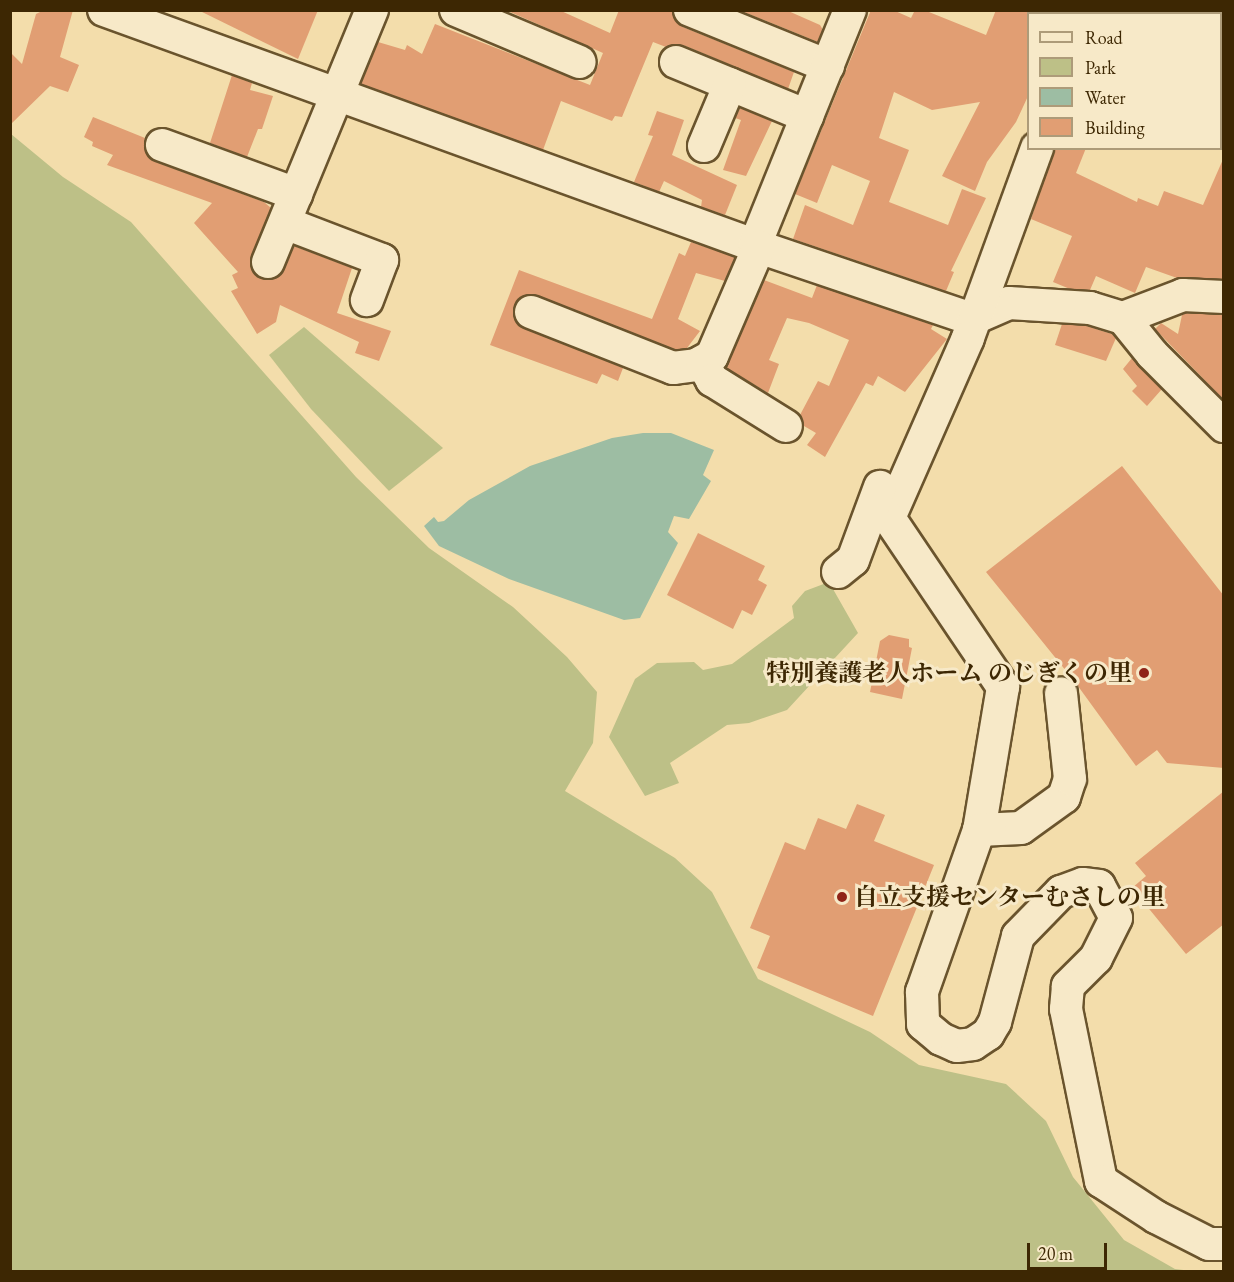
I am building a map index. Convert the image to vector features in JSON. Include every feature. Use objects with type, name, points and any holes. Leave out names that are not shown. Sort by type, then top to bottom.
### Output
[{"type":"street","points":[[104,10],[757,246],[972,319],[1009,303],[1090,308],[1123,318],[1152,354],[1224,426]]},
{"type":"street","points":[[268,262],[372,10]]},
{"type":"street","points":[[456,10],[580,62]]},
{"type":"street","points":[[690,10],[828,66]]},
{"type":"street","points":[[531,312],[673,368],[702,362],[712,356],[850,10]]},
{"type":"street","points":[[676,62],[807,116]]},
{"type":"street","points":[[704,146],[730,84]]},
{"type":"street","points":[[162,145],[296,194]]},
{"type":"street","points":[[1036,150],[950,379],[889,518],[1004,687],[979,830],[922,992],[923,1024],[941,1039],[957,1046],[973,1044],[988,1034],[995,1022],[1018,936],[1061,892],[1083,884],[1099,886],[1116,918],[1096,958],[1068,986],[1066,1009],[1101,1181],[1156,1217],[1209,1244],[1224,1244]]},
{"type":"street","points":[[285,223],[382,260],[367,300]]},
{"type":"street","points":[[1123,318],[1183,295],[1224,297]]},
{"type":"street","points":[[702,362],[712,380],[786,426]]},
{"type":"street","points":[[838,572],[853,560],[866,533],[888,462],[917,402],[950,379]]},
{"type":"street","points":[[979,830],[1021,828],[1064,797],[1070,779],[1061,693]]},
{"type":"green space","points":[[11,134],[63,177],[131,222],[356,477],[429,548],[513,607],[567,657],[597,692],[593,743],[565,791],[675,858],[712,892],[758,979],[870,1032],[919,1065],[1006,1084],[1046,1121],[1073,1177],[1124,1240],[1175,1269],[1192,1271],[11,1271]]},
{"type":"green space","points":[[304,327],[443,448],[389,491],[311,409],[269,355]]},
{"type":"green space","points":[[829,582],[858,633],[787,710],[749,723],[727,725],[670,763],[679,783],[645,796],[609,737],[635,679],[657,663],[694,662],[703,670],[732,664],[794,618],[792,606],[805,591]]},
{"type":"water","points":[[643,433],[671,433],[714,450],[703,475],[711,481],[689,519],[674,516],[668,532],[678,543],[640,618],[624,620],[509,579],[439,546],[424,526],[434,517],[438,522],[444,521],[469,500],[530,466],[612,438]]},
{"type":"building","points":[[44,10],[73,10],[60,57],[79,65],[68,92],[50,86],[10,125],[10,52],[22,64],[36,14]]},
{"type":"building","points":[[198,10],[318,10],[298,59]]},
{"type":"building","points":[[506,10],[559,10],[610,33],[619,10],[672,10],[683,27],[794,72],[788,89],[683,45],[666,47],[653,42],[622,117],[615,116],[612,121],[561,101],[543,150],[361,84],[378,42],[405,50],[407,45],[422,54],[435,24],[590,85],[603,53]]},
{"type":"building","points":[[739,10],[786,10],[820,25],[823,30],[818,42]]},
{"type":"building","points":[[871,10],[893,10],[911,18],[915,10],[924,10],[986,35],[996,10],[1029,10],[1027,12],[1027,98],[1016,122],[987,162],[975,191],[942,176],[980,102],[932,110],[894,92],[879,138],[909,150],[889,202],[948,225],[962,189],[986,198],[951,271],[954,272],[946,291],[793,239],[805,205],[853,225],[870,181],[832,165],[817,203],[795,194]]},
{"type":"building","points":[[232,75],[252,83],[250,90],[273,96],[262,129],[258,129],[247,157],[210,143]]},
{"type":"building","points":[[740,108],[772,121],[746,176],[723,170],[741,120],[735,118]]},
{"type":"building","points":[[657,111],[684,120],[672,155],[737,185],[725,215],[701,207],[702,200],[664,181],[659,192],[634,182],[653,136],[648,135]]},
{"type":"building","points":[[93,117],[145,138],[144,149],[156,162],[264,202],[271,208],[250,264],[261,278],[279,276],[294,246],[352,268],[337,313],[391,331],[379,361],[355,353],[359,342],[280,305],[276,322],[257,334],[231,291],[238,288],[232,275],[238,272],[194,223],[212,203],[107,165],[113,155],[92,146],[93,142],[84,137]]},
{"type":"building","points":[[1053,150],[1085,150],[1076,173],[1137,202],[1138,198],[1158,206],[1164,191],[1203,205],[1224,157],[1224,279],[1177,278],[1146,267],[1135,293],[1096,276],[1090,290],[1070,289],[1053,282],[1072,236],[1031,219]]},
{"type":"building","points":[[691,242],[735,257],[725,281],[696,273],[678,319],[700,331],[687,348],[675,350],[529,294],[514,306],[517,324],[623,368],[618,381],[602,374],[597,384],[490,345],[519,270],[652,319],[679,253],[685,256]]},
{"type":"building","points":[[764,280],[812,298],[817,285],[933,325],[931,329],[947,339],[905,392],[878,376],[873,386],[866,383],[825,457],[807,445],[816,433],[804,426],[800,415],[818,381],[829,386],[849,340],[809,323],[787,318],[769,360],[779,364],[768,393],[725,367]]},
{"type":"building","points":[[1186,313],[1224,315],[1224,400],[1155,329],[1161,323],[1178,334],[1182,315]]},
{"type":"building","points":[[1062,324],[1087,326],[1112,334],[1116,338],[1106,361],[1055,345]]},
{"type":"building","points":[[1132,358],[1162,389],[1147,406],[1132,391],[1137,386],[1123,369]]},
{"type":"building","name":"特別養護老人ホーム のじぎくの里","points":[[1122,466],[1224,596],[1224,768],[1167,763],[1157,750],[1136,766],[1075,682],[986,572]]},
{"type":"building","points":[[698,533],[765,566],[758,580],[767,585],[752,615],[742,610],[733,629],[667,595]]},
{"type":"building","points":[[889,635],[909,639],[909,647],[912,648],[902,699],[870,692],[880,641]]},
{"type":"building","points":[[1224,791],[1224,924],[1186,954],[1132,888],[1146,876],[1135,863]]},
{"type":"building","name":"自立支援センターむさしの里","points":[[857,804],[885,815],[874,841],[934,865],[873,1016],[757,968],[770,936],[750,928],[785,842],[805,850],[818,818],[846,829]]},
{"type":"place","name":"特別養護老人ホーム のじぎくの里","points":[[1144,673]]},
{"type":"place","name":"自立支援センターむさしの里","points":[[842,897]]}]
